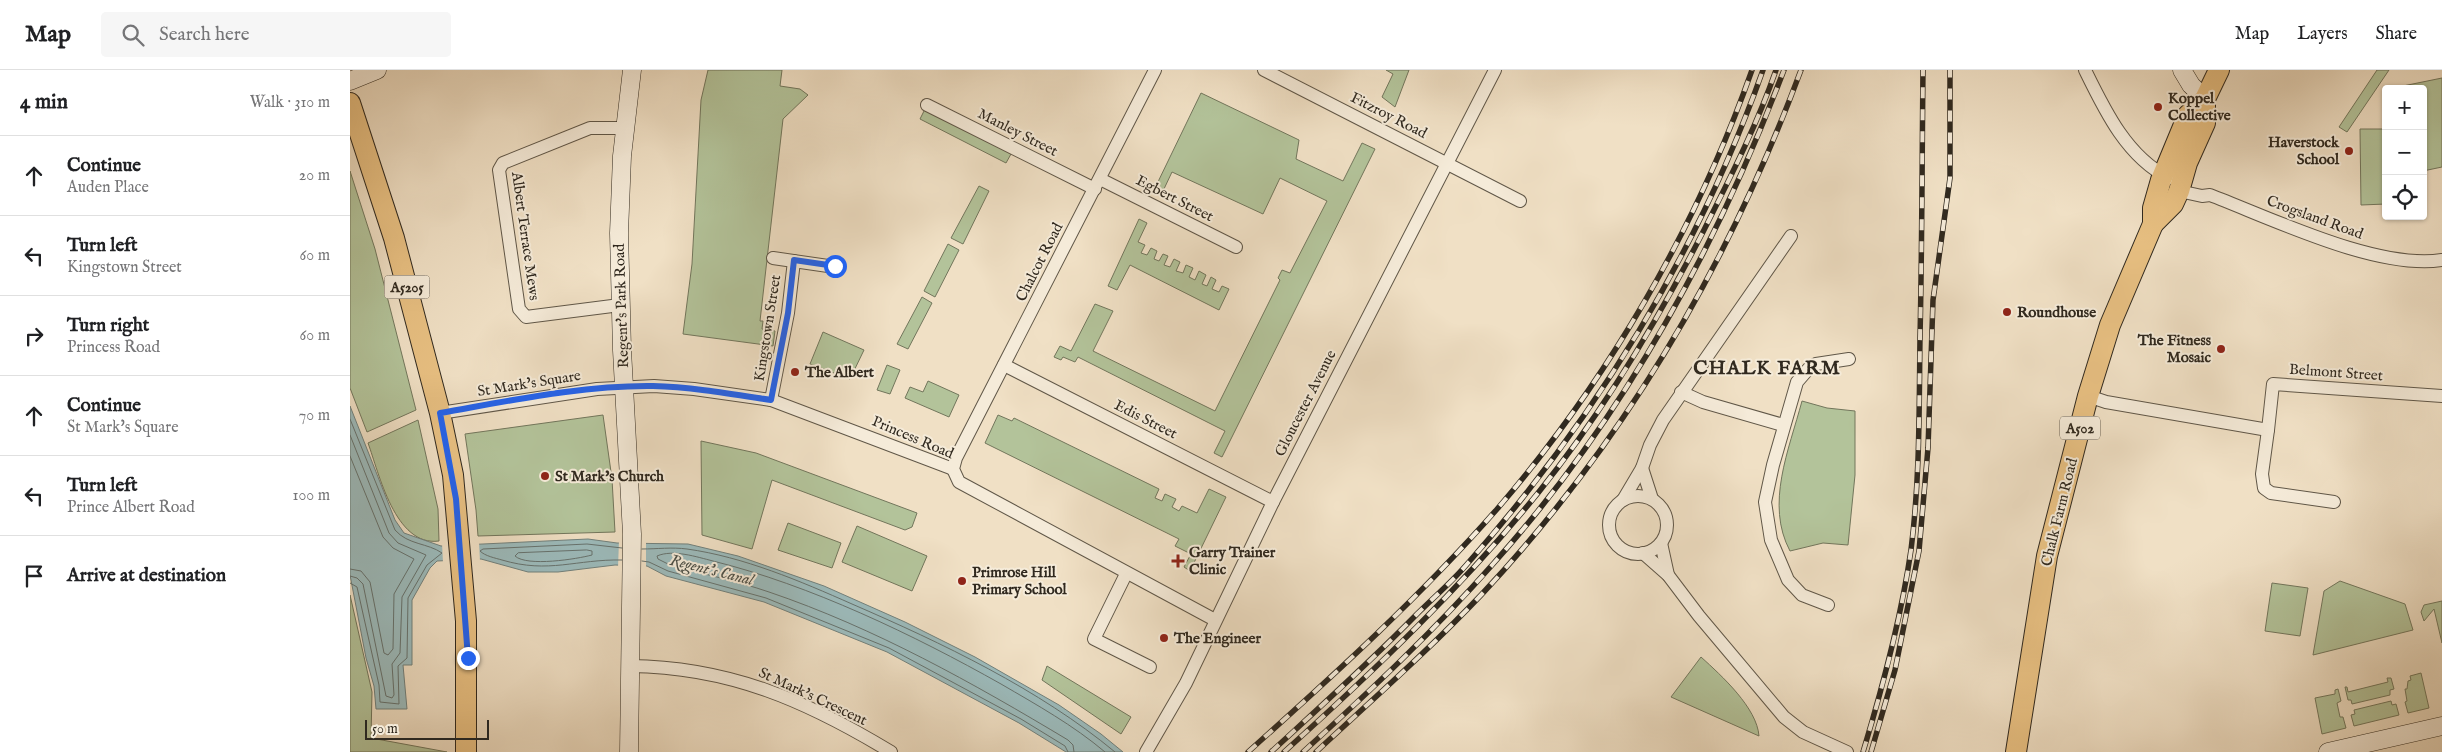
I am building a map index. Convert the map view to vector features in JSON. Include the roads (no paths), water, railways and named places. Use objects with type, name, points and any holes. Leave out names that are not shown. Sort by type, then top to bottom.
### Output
[{"type":"main road","name":"A502","points":[[2163,175],[2188,115],[2204,99],[2219,70]]},
{"type":"main road","name":"A502","points":[[2180,186],[2204,123],[2204,99]]},
{"type":"main road","name":"A5205","points":[[350,103],[394,238],[440,413],[453,475],[462,562],[468,658],[466,752]]},
{"type":"main road","name":"Chalk Farm Road","points":[[2016,752],[2047,556],[2088,396],[2110,325],[2152,224],[2153,208],[2163,175]]},
{"type":"main road","name":"Chalk Farm Road","points":[[2152,224],[2173,204],[2180,186]]},
{"type":"street","points":[[350,81],[377,70]]},
{"type":"street","name":"Regent's Park Road","points":[[629,752],[632,534],[620,304],[619,191],[624,128],[632,70]]},
{"type":"street","name":"Chalcot Road","points":[[953,468],[956,458],[1155,70]]},
{"type":"street","name":"Fitzroy Road","points":[[1264,70],[1520,201]]},
{"type":"street","name":"Gloucester Avenue","points":[[1146,752],[1186,683],[1273,502],[1495,70]]},
{"type":"street","points":[[2085,70],[2112,122],[2138,155],[2180,186]]},
{"type":"street","points":[[2182,70],[2191,86],[2204,99]]},
{"type":"street","name":"Manley Street","points":[[927,105],[1098,184]]},
{"type":"street","name":"Albert Terrace Mews","points":[[620,304],[526,317],[520,309],[498,170],[502,163],[590,128],[624,128]]},
{"type":"street","name":"Egbert Street","points":[[1098,184],[1236,247]]},
{"type":"street","name":"Crogsland Road","points":[[2180,186],[2202,196],[2210,195],[2353,249],[2414,263],[2442,260]]},
{"type":"street","points":[[1623,500],[1642,468],[1656,433],[1681,392],[1790,236]]},
{"type":"street","points":[[773,258],[835,266]]},
{"type":"street","name":"Kingstown Street","points":[[771,400],[788,313],[794,260]]},
{"type":"street","points":[[1828,604],[1809,599],[1796,590],[1777,560],[1770,540],[1766,502],[1768,481],[1797,382],[1810,367],[1823,362],[1849,359]]},
{"type":"street","name":"Edis Street","points":[[1004,365],[1273,502]]},
{"type":"street","name":"Belmont Street","points":[[2334,502],[2271,493],[2264,488],[2262,474],[2273,384],[2442,396]]},
{"type":"street","name":"St Mark's Square","points":[[440,413],[584,390],[624,386]]},
{"type":"street","name":"Princess Road","points":[[624,386],[694,389],[771,400],[953,468],[959,482],[1126,574],[1215,620]]},
{"type":"street","points":[[1681,392],[1703,402],[1783,426]]},
{"type":"street","points":[[2088,396],[2106,402],[2268,430]]},
{"type":"street","points":[[1642,468],[1652,499],[1664,512],[1667,521],[1666,531],[1661,542],[1643,553],[1628,552],[1619,547],[1613,539],[1609,521],[1616,505],[1623,500],[1640,496],[1652,499]]},
{"type":"street","points":[[1661,542],[1668,575]]},
{"type":"street","points":[[1643,553],[1668,575],[1699,616],[1784,717],[1803,732],[1847,752]]},
{"type":"street","points":[[1126,574],[1094,639],[1150,667]]},
{"type":"street","name":"St Mark's Crescent","points":[[630,666],[691,669],[744,682],[809,708],[891,752]]},
{"type":"street","points":[[2328,752],[2442,726]]},
{"type":"water","name":"Regent's Canal","points":[[350,406],[395,520],[404,533],[441,546],[588,539],[617,543],[688,544],[738,556],[824,586],[905,622],[975,657],[1059,705],[1123,752],[1066,752],[1019,723],[887,652],[764,602],[666,576],[647,566],[615,565],[558,572],[528,572],[481,559],[437,561],[430,568],[412,600],[412,665],[403,665],[407,709],[376,709],[374,686],[366,658],[350,575]]},
{"type":"railway","points":[[1248,752],[1345,664],[1469,541],[1538,459],[1576,408],[1612,356],[1676,245],[1704,188],[1752,70]]},
{"type":"railway","points":[[1271,752],[1363,667],[1456,576],[1515,508],[1559,451],[1639,330],[1675,268],[1708,203],[1737,137],[1763,70]]},
{"type":"railway","points":[[1284,752],[1384,659],[1479,562],[1538,493],[1585,431],[1628,366],[1686,264],[1743,151],[1776,70]]},
{"type":"railway","points":[[1303,752],[1401,661],[1471,589],[1539,509],[1583,452],[1661,330],[1696,267],[1728,203],[1784,70]]},
{"type":"railway","points":[[1316,752],[1482,594],[1534,536],[1582,475],[1626,413],[1668,348],[1706,281],[1741,212],[1801,70]]},
{"type":"railway","points":[[1863,752],[1897,627],[1907,576],[1914,523],[1918,470],[1923,70]]},
{"type":"railway","points":[[1871,752],[1895,670],[1919,551],[1928,448],[1933,300],[1950,178],[1950,70]]},
{"type":"place","name":"Koppel Collective","points":[[2158,107]]},
{"type":"place","name":"Haverstock School","points":[[2349,151]]},
{"type":"place","name":"Roundhouse","points":[[2007,312]]},
{"type":"place","name":"The Fitness Mosaic","points":[[2221,349]]},
{"type":"place","name":"The Albert","points":[[795,372]]},
{"type":"place","name":"St Mark's Church","points":[[545,476]]},
{"type":"place","name":"Garry Trainer Clinic","points":[[1178,561]]},
{"type":"place","name":"Primrose Hill Primary School","points":[[962,581]]},
{"type":"place","name":"The Engineer","points":[[1164,638]]},
{"type":"district","name":"CHALK FARM","points":[[1767,367]]}]
